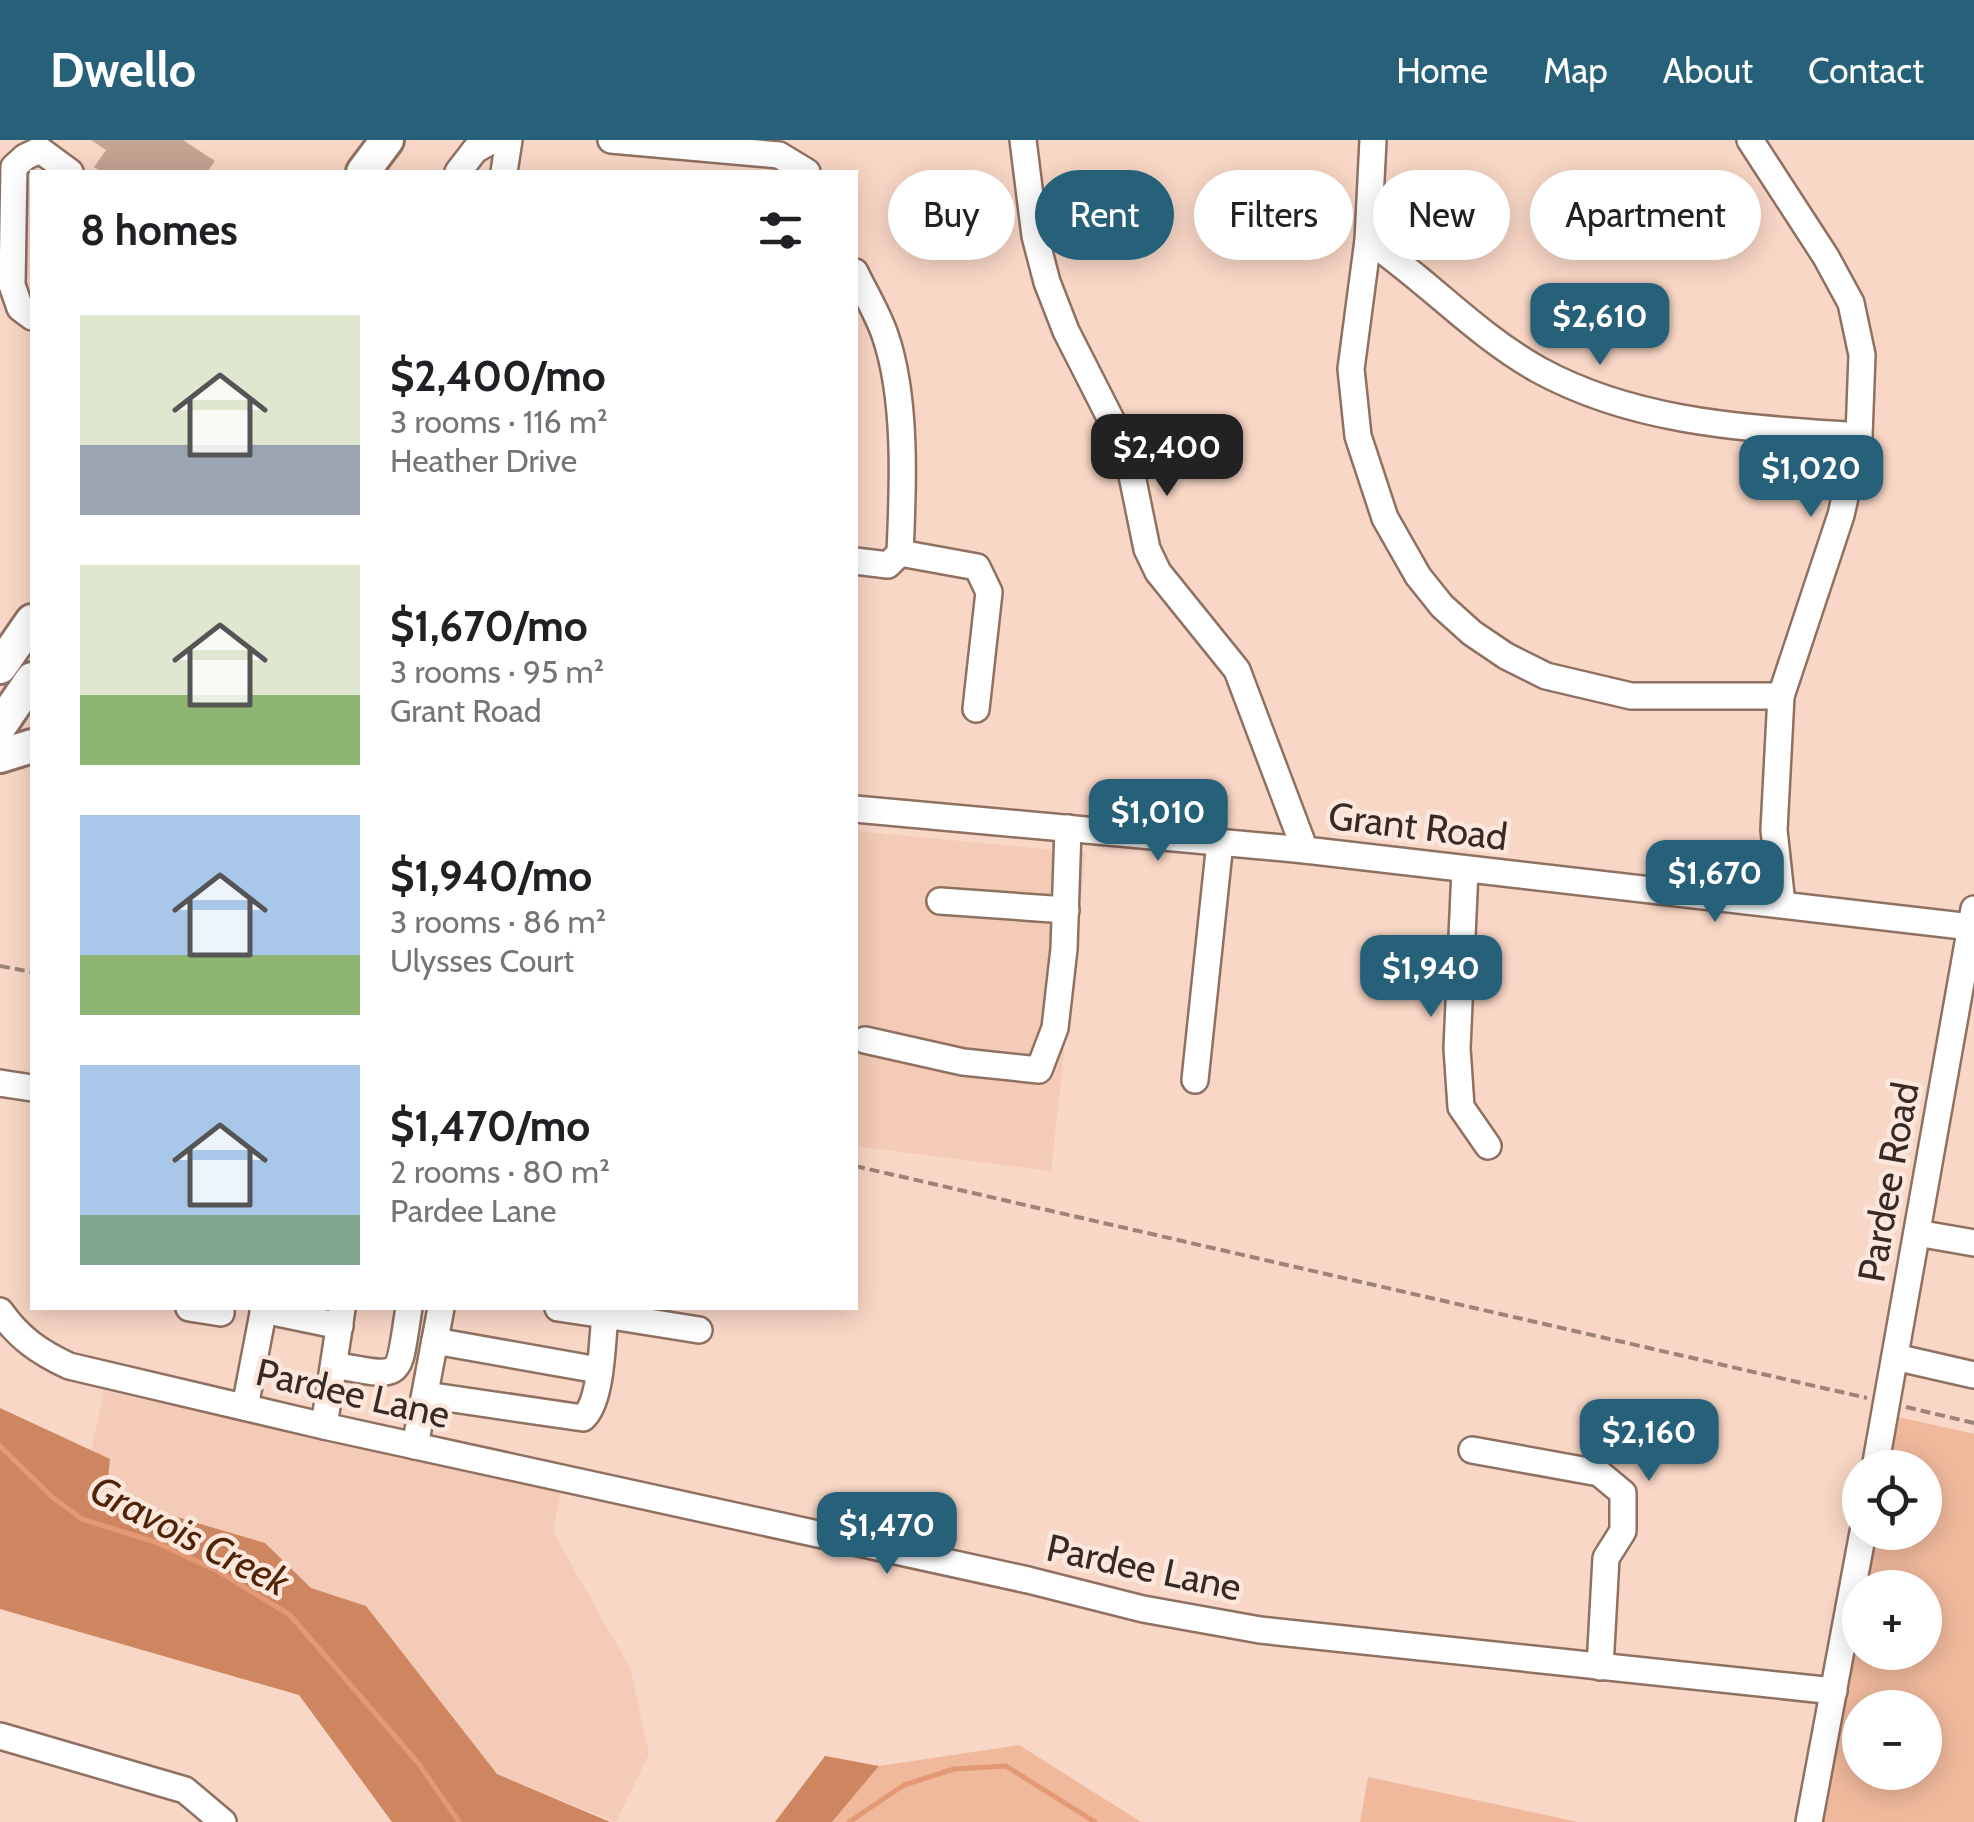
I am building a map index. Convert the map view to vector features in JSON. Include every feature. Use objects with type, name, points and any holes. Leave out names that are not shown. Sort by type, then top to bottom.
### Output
[{"type":"main road","points":[[365,170],[387,140]]},
{"type":"main road","points":[[0,668],[18,636]]},
{"type":"main road","points":[[9,716],[30,682]]},
{"type":"main road","points":[[0,756],[30,747]]},
{"type":"street","points":[[460,170],[475,150],[493,140]]},
{"type":"street","points":[[504,170],[509,140]]},
{"type":"street","points":[[611,140],[779,155],[804,170]]},
{"type":"street","points":[[1023,140],[1035,236],[1047,282],[1066,330],[1127,451],[1148,549],[1158,572],[1237,670],[1305,850]]},
{"type":"street","points":[[1373,140],[1368,240],[1351,369],[1358,436],[1384,518],[1409,562],[1442,606],[1472,632],[1506,656],[1546,676],[1631,696],[1781,696]]},
{"type":"street","points":[[1750,140],[1851,303],[1862,354],[1859,436],[1841,515],[1781,696],[1774,830],[1782,904]]},
{"type":"street","points":[[28,312],[12,285],[14,167],[40,150],[67,170]]},
{"type":"street","points":[[1368,240],[1508,350],[1538,369],[1606,401],[1670,417],[1732,426],[1859,436]]},
{"type":"street","points":[[858,278],[886,336],[898,407],[904,481],[900,553],[888,565],[858,561]]},
{"type":"street","points":[[900,553],[976,567],[989,592],[976,709]]},
{"type":"street","points":[[9,716],[30,734]]},
{"type":"street","name":"Grant Road","points":[[858,809],[1305,850],[1782,904],[1972,918]]},
{"type":"street","points":[[865,1040],[963,1062],[1039,1070],[1055,1028],[1066,910],[1068,828]]},
{"type":"street","points":[[1195,1080],[1220,842]]},
{"type":"street","points":[[1466,870],[1457,1048],[1461,1108],[1488,1146]]},
{"type":"street","points":[[940,901],[1066,910]]},
{"type":"street","name":"Pardee Road","points":[[1878,1450],[1972,918]]},
{"type":"street","points":[[0,1082],[30,1088]]},
{"type":"street","points":[[1916,1233],[1974,1243]]},
{"type":"street","name":"Pardee Lane","points":[[0,1310],[12,1328],[37,1351],[69,1366],[1142,1609],[1260,1630],[1834,1691]]},
{"type":"street","points":[[245,1407],[264,1310]]},
{"type":"street","points":[[279,1310],[341,1318],[324,1426]]},
{"type":"street","points":[[334,1365],[384,1374],[393,1372],[399,1364],[409,1310]]},
{"type":"street","points":[[415,1446],[441,1310]]},
{"type":"street","points":[[571,1310],[699,1330]]},
{"type":"street","points":[[426,1395],[583,1418],[595,1398],[604,1315]]},
{"type":"street","points":[[435,1341],[598,1370]]},
{"type":"street","points":[[1896,1358],[1974,1375]]},
{"type":"street","points":[[1472,1450],[1599,1472],[1623,1493],[1623,1531],[1606,1558],[1600,1668]]},
{"type":"street","points":[[1809,1822],[1860,1550]]},
{"type":"street","points":[[4,1744],[184,1790],[224,1822]]},
{"type":"path","points":[[0,966],[30,972]]},
{"type":"path","points":[[858,1167],[1873,1400]]},
{"type":"path","points":[[1897,1405],[1974,1423]]},
{"type":"shaded area","points":[[858,831],[1086,853],[1051,1171],[858,1146]]},
{"type":"shaded area","points":[[104,1391],[561,1489],[553,1532],[630,1668],[649,1754],[616,1822],[497,1774],[366,1606],[311,1588],[265,1543],[105,1496],[91,1451]]},
{"type":"shaded area","points":[[0,1408],[110,1459],[106,1496],[265,1543],[311,1588],[366,1606],[497,1774],[610,1822],[392,1822],[299,1695],[0,1609]]},
{"type":"shaded area","points":[[1894,1416],[1974,1434],[1974,1822],[1821,1822],[1842,1705],[1842,1790],[1942,1790],[1942,1690],[1845,1690],[1848,1670],[1942,1670],[1942,1570],[1866,1570],[1870,1550],[1942,1550],[1942,1450],[1888,1450]]},
{"type":"shaded area","points":[[1019,1745],[1141,1822],[832,1822],[879,1766]]},
{"type":"shaded area","points":[[825,1756],[879,1766],[832,1822],[775,1822]]},
{"type":"shaded area","points":[[1368,1777],[1578,1822],[1360,1822]]},
{"type":"building","points":[[91,140],[183,140],[215,161],[208,170],[99,170],[94,167],[106,150]]},
{"type":"waterway","name":"Gravois Creek","points":[[0,1446],[51,1496],[82,1519],[155,1542],[218,1571],[290,1615],[419,1764],[459,1822]]},
{"type":"waterway","name":"Gravois Creek","points":[[849,1822],[904,1785],[954,1769],[1006,1766],[1095,1822]]}]
